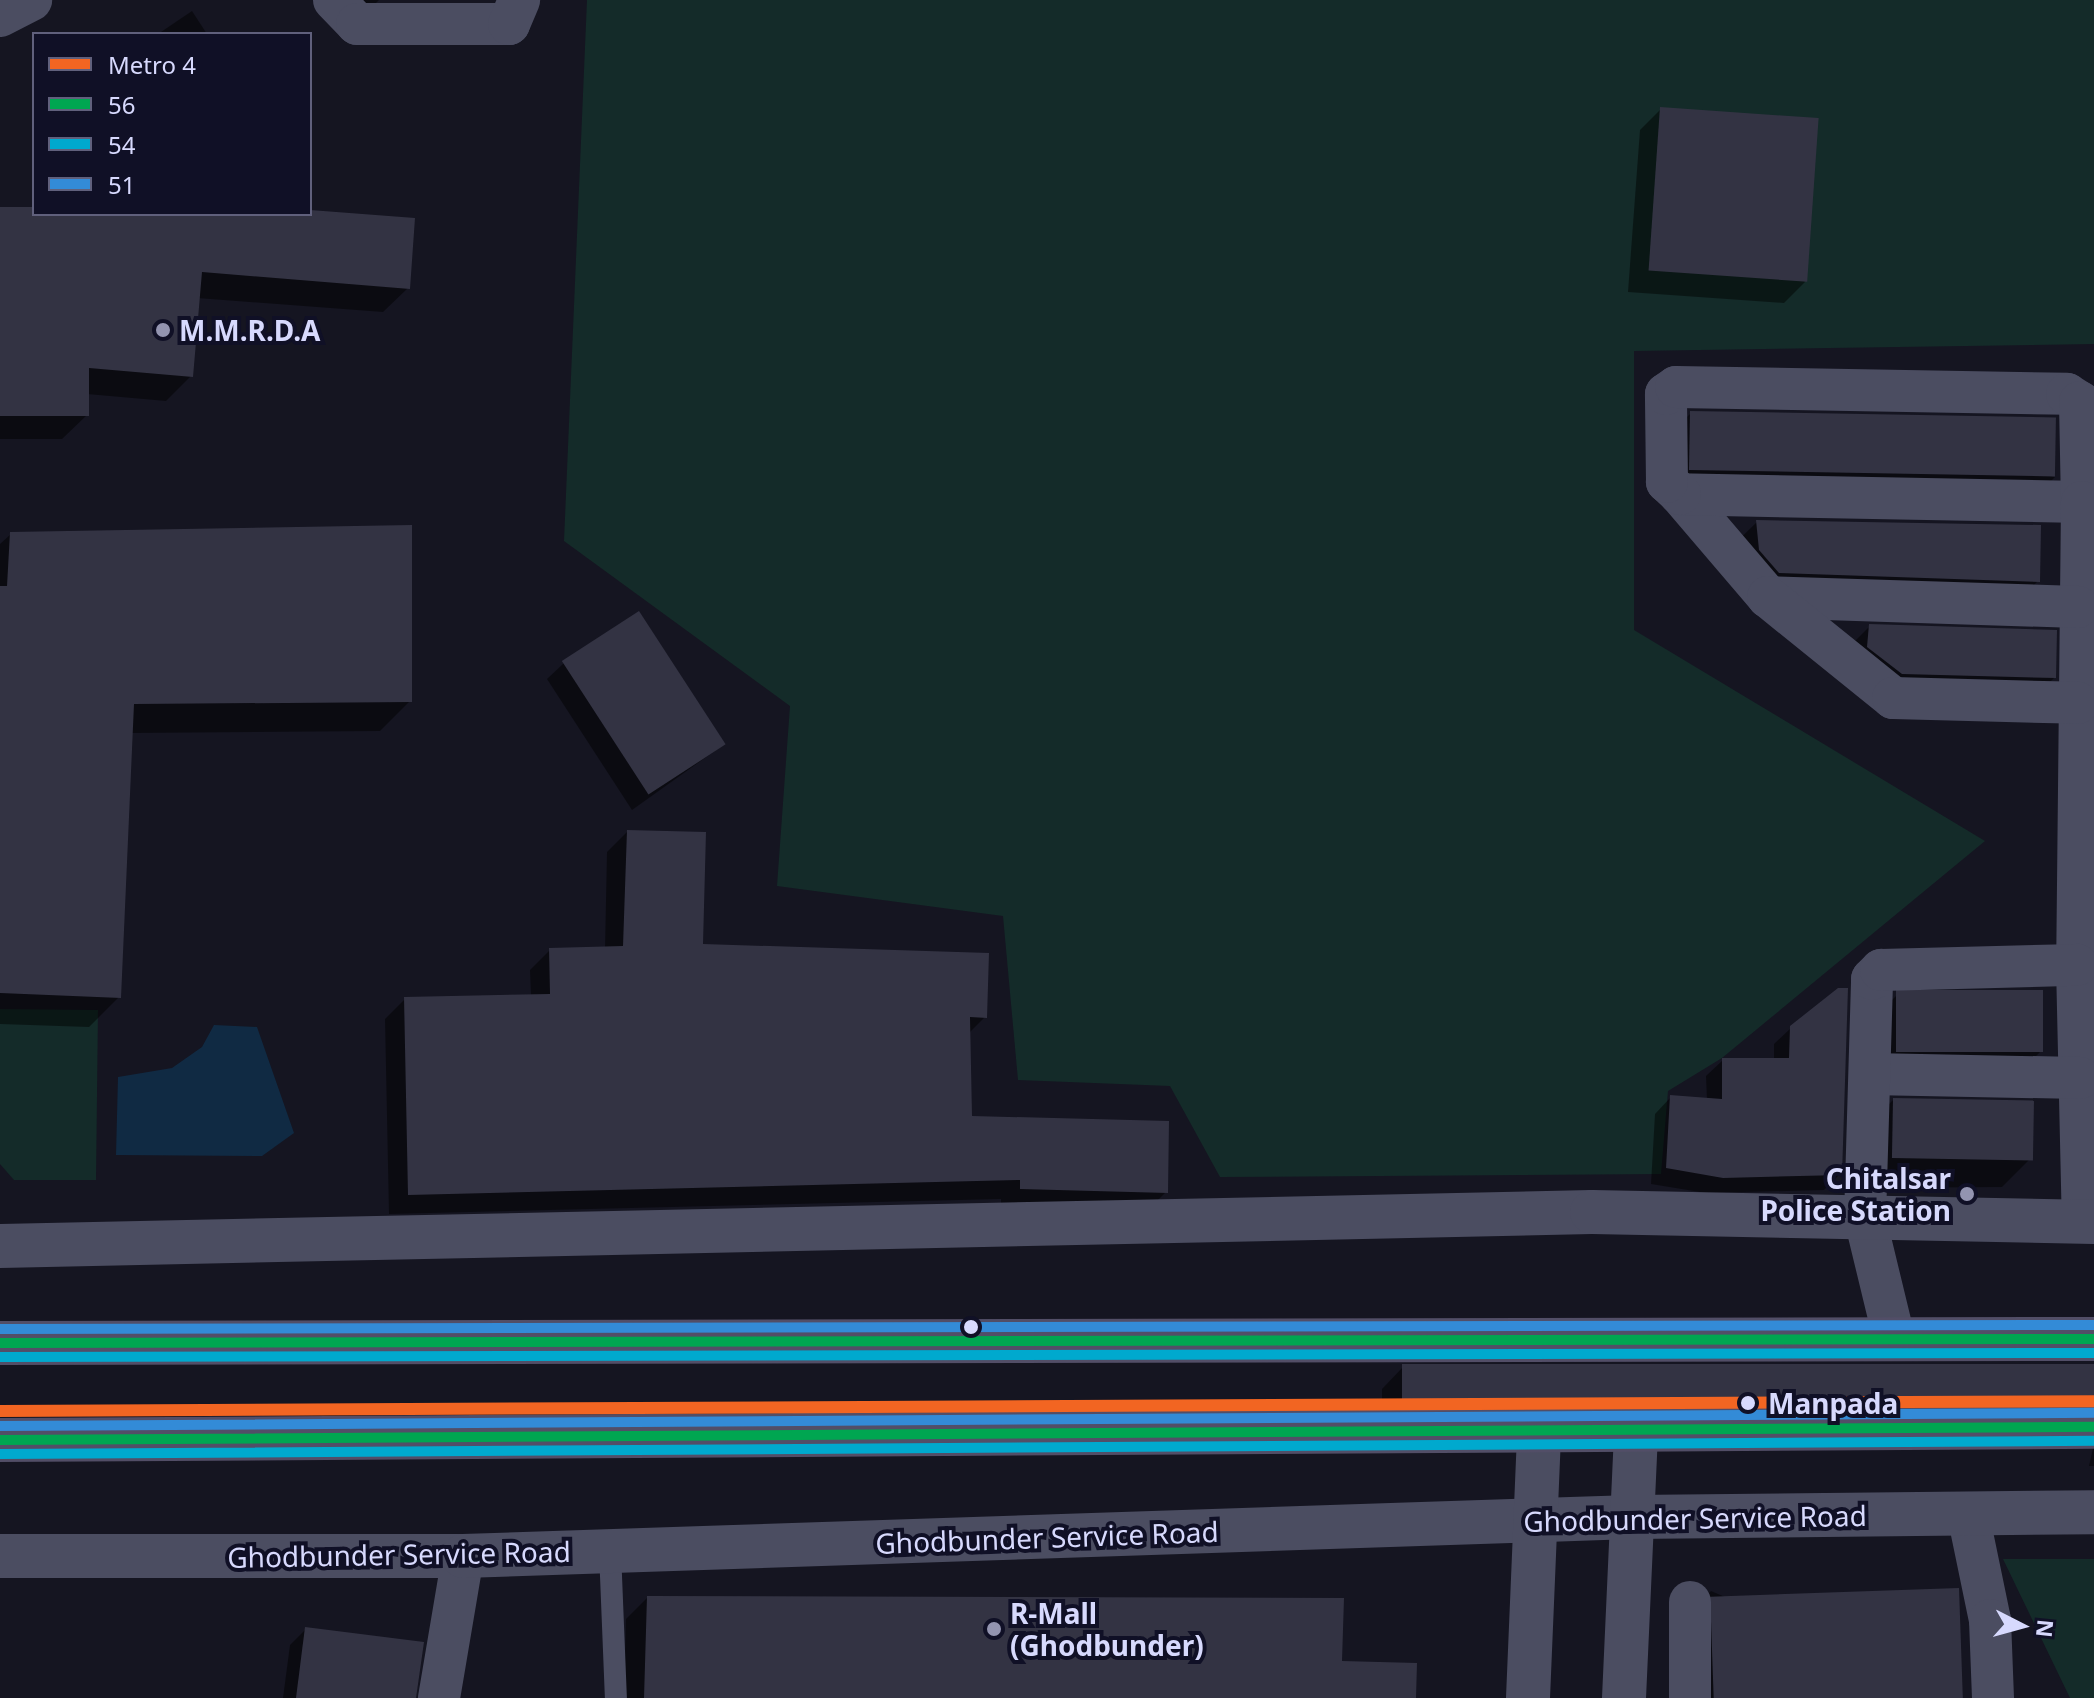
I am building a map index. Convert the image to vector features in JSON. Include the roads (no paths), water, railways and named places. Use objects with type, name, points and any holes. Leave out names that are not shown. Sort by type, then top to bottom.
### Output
[{"type":"main road","points":[[0,1343],[2094,1339]]},
{"type":"main road","points":[[0,1440],[1539,1433],[2094,1427]]},
{"type":"street","points":[[0,16],[31,0]]},
{"type":"street","points":[[334,0],[357,24],[509,24],[519,0]]},
{"type":"street","points":[[0,1246],[1592,1212],[2088,1222],[2077,965],[2078,703],[2078,607],[2082,502],[2080,402],[2051,394],[1676,387],[1666,394],[1667,482],[1768,597],[1893,698],[2078,703]]},
{"type":"street","points":[[1680,494],[2082,502]]},
{"type":"street","points":[[1768,597],[2078,607]]},
{"type":"street","points":[[1894,1338],[1865,1218],[1872,979],[1881,970],[2077,965]]},
{"type":"street","points":[[1870,1074],[2080,1078]]},
{"type":"street","points":[[1624,1698],[1636,1431]]},
{"type":"street","points":[[1528,1698],[1539,1433]]},
{"type":"street","name":"Ghodbunder Service Road","points":[[0,1556],[463,1556],[1632,1517],[2094,1512]]},
{"type":"street","points":[[1968,1514],[1990,1620],[1993,1698]]},
{"type":"street","points":[[439,1698],[463,1556]]},
{"type":"street","points":[[1690,1602],[1690,1698]]},
{"type":"lane","points":[[610,1551],[616,1698]]},
{"type":"water","points":[[214,1025],[257,1027],[294,1133],[262,1156],[116,1155],[118,1077],[172,1068],[202,1047]]},
{"type":"metro line","name":"4","points":[[0,1411],[2094,1401]]},
{"type":"place","name":"M.M.R.D.A","points":[[163,330]]},
{"type":"place","name":"Chitalsar Police Station","points":[[1967,1194]]},
{"type":"place","name":"Manpada","points":[[1748,1403]]},
{"type":"place","name":"R-Mall (Ghodbunder)","points":[[994,1629]]}]
